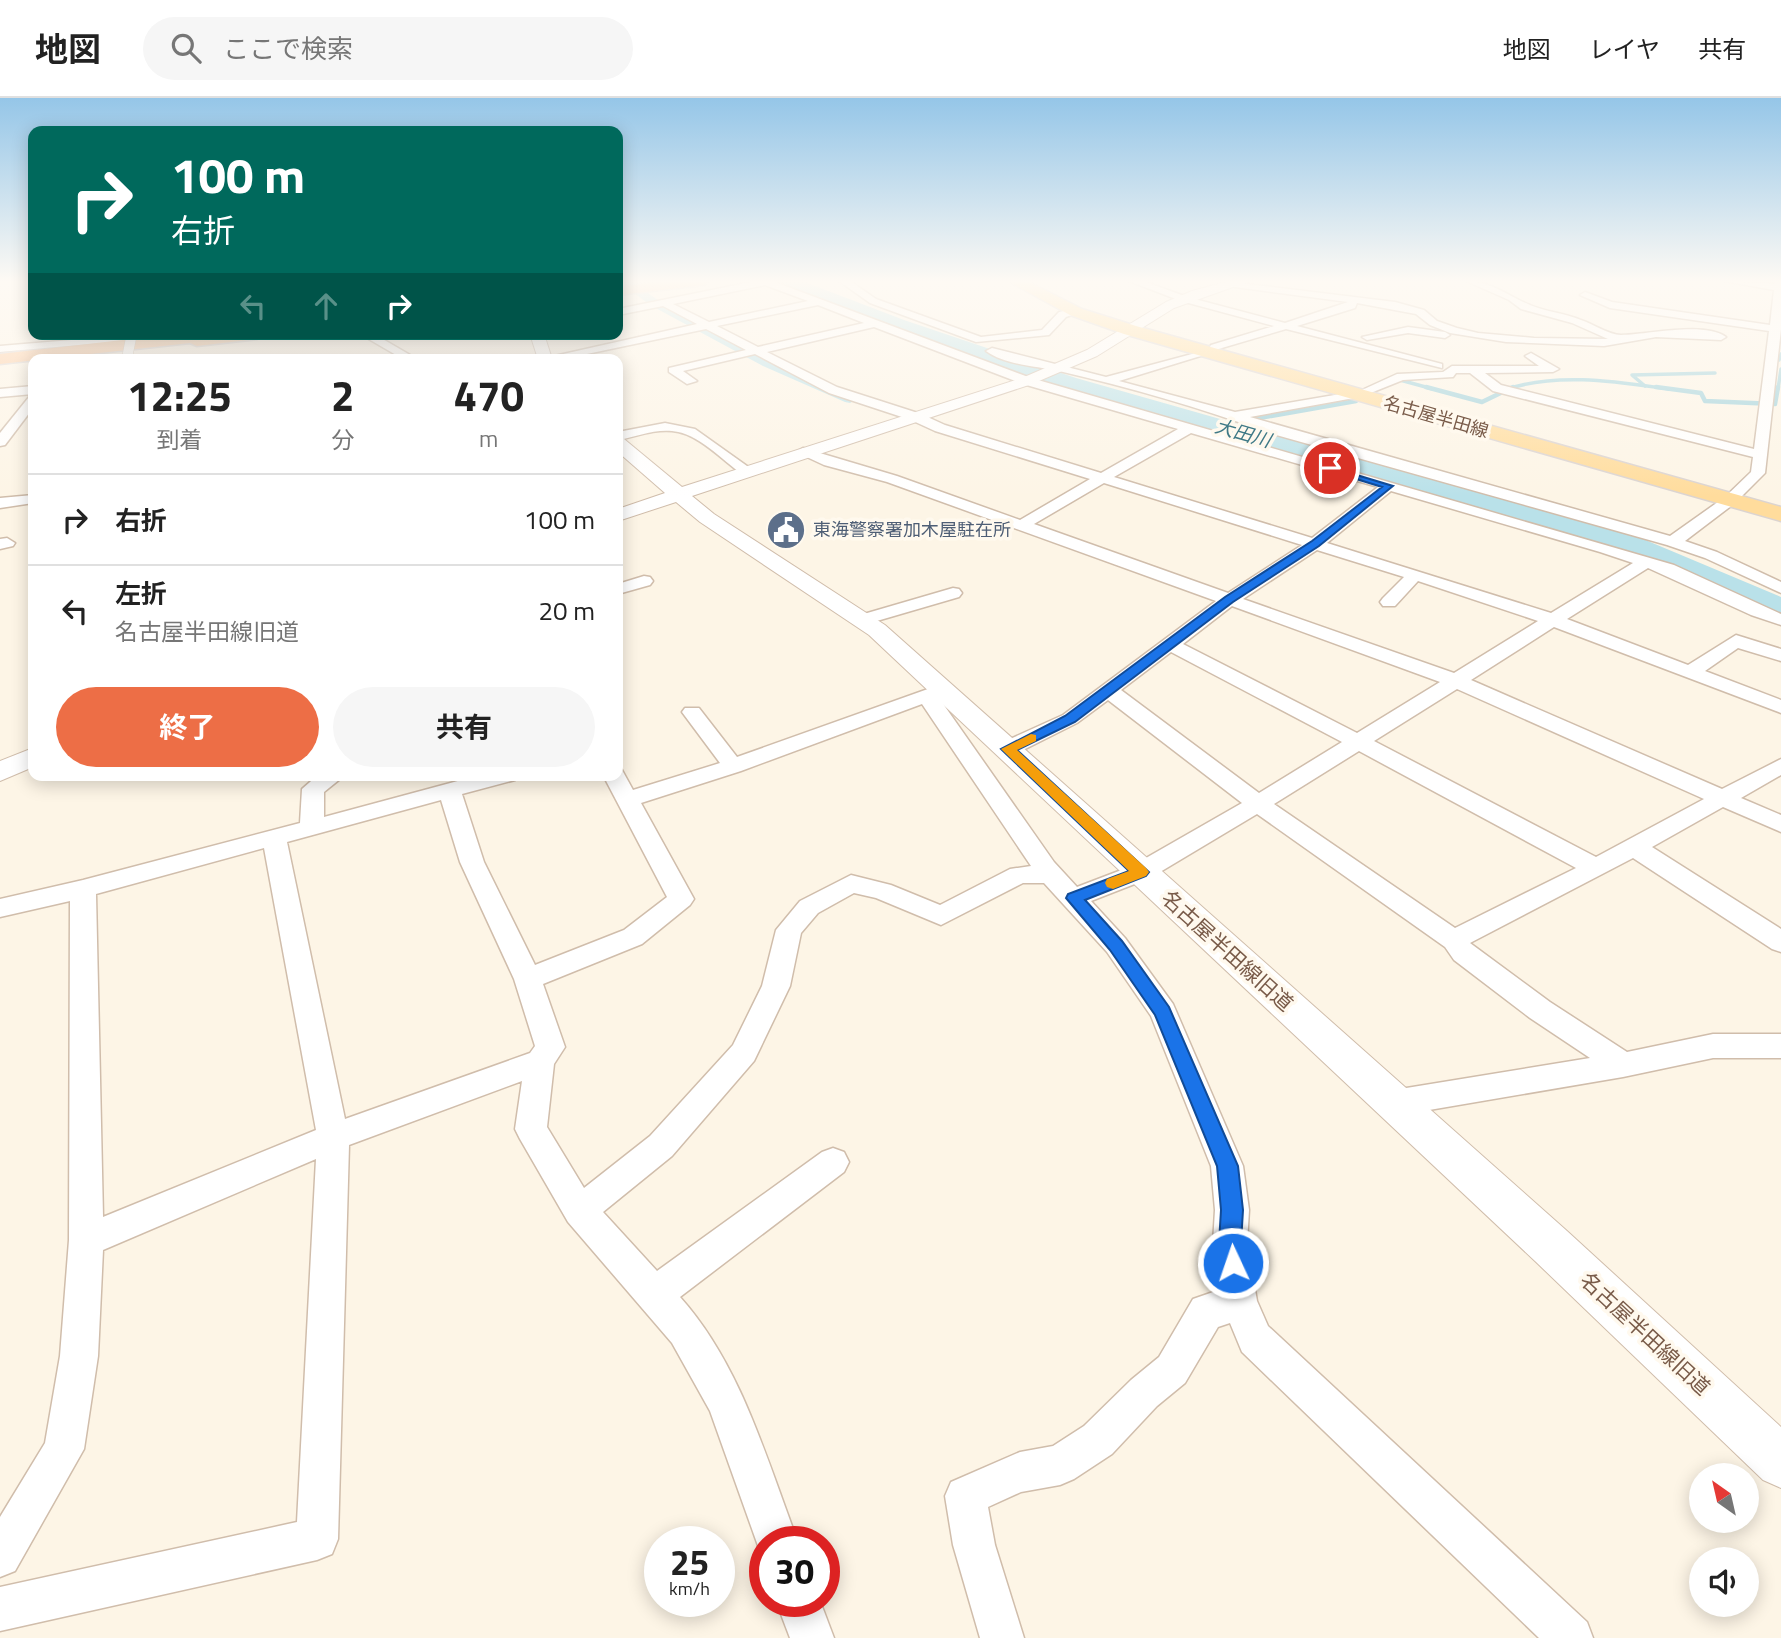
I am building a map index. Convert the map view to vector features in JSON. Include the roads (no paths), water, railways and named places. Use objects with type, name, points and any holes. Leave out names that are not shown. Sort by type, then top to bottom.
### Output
[{"type":"highway","points":[[0,359],[28,356]]},
{"type":"highway","points":[[0,364],[28,361]]},
{"type":"main road","name":"名古屋半田線","points":[[1219,353],[1734,495],[1781,514]]},
{"type":"main road","name":"名古屋半田線","points":[[1734,495],[1781,502]]},
{"type":"street","points":[[691,381],[673,370],[746,353]]},
{"type":"street","points":[[758,353],[833,390],[916,417],[940,428],[1104,477],[1554,620],[1781,707]]},
{"type":"street","points":[[954,353],[1030,380],[1189,429],[1646,562],[1781,620]]},
{"type":"street","points":[[1001,353],[1056,370],[1235,416],[1271,429],[1673,542],[1711,555],[1781,588]]},
{"type":"street","points":[[623,513],[803,452],[1030,380],[1087,353]]},
{"type":"street","points":[[1105,381],[1199,353]]},
{"type":"street","points":[[1389,353],[1452,369],[1553,369],[1531,356]]},
{"type":"street","points":[[1673,542],[1758,473],[1758,454],[1776,363]]},
{"type":"street","points":[[1235,416],[1361,392],[1401,376],[1447,376],[1452,369]]},
{"type":"street","points":[[1472,370],[1497,388],[1758,454]]},
{"type":"street","points":[[0,393],[28,390]]},
{"type":"street","points":[[0,442],[28,406]]},
{"type":"street","points":[[623,435],[667,427],[680,428],[708,443],[747,471]]},
{"type":"street","points":[[1023,525],[1189,429]]},
{"type":"street","name":"名古屋半田線旧道","points":[[623,447],[707,518],[863,620],[935,693],[1007,749],[1781,1462]]},
{"type":"street","points":[[803,452],[892,479],[1454,680],[1781,824]]},
{"type":"street","points":[[1007,749],[1070,719],[1229,600],[1315,544],[1389,486]]},
{"type":"street","points":[[0,503],[28,500]]},
{"type":"street","points":[[1074,898],[1141,872],[1258,804],[1646,562]]},
{"type":"street","points":[[1389,602],[1414,576]]},
{"type":"street","points":[[623,587],[644,581]]},
{"type":"street","points":[[863,620],[954,593]]},
{"type":"street","points":[[1691,672],[1736,641],[1781,655]]},
{"type":"street","points":[[1169,644],[1357,740],[1596,868]]},
{"type":"street","points":[[1108,690],[1258,804],[1454,940],[1463,953],[1540,1010],[1623,1065]]},
{"type":"street","points":[[628,799],[733,766],[935,693],[1050,874],[1116,945],[1163,1012],[1227,1166],[1232,1210],[1230,1243],[1239,1303],[1255,1339],[1571,1638]]},
{"type":"street","points":[[692,712],[733,766]]},
{"type":"street","points":[[0,772],[28,758]]},
{"type":"street","points":[[1454,940],[1596,868],[1781,766]]},
{"type":"street","points":[[312,828],[313,789],[325,781]]},
{"type":"street","points":[[0,908],[83,889],[486,781]]},
{"type":"street","points":[[528,979],[633,937],[681,899],[618,781]]},
{"type":"street","points":[[450,791],[472,862],[528,979],[550,1047],[540,1062],[531,1129],[580,1211],[685,1330],[726,1402],[771,1526]]},
{"type":"street","points":[[0,1609],[317,1539],[333,1137],[274,839]]},
{"type":"street","points":[[1634,847],[1781,942]]},
{"type":"street","points":[[580,1211],[662,1146],[744,1053],[776,986],[789,930],[809,907],[851,884],[882,891],[941,916],[1019,875],[1050,874]]},
{"type":"street","points":[[0,1556],[64,1449],[79,1356],[86,1240],[83,889]]},
{"type":"street","points":[[1394,1103],[1623,1065],[1713,1046],[1781,1045]]},
{"type":"street","points":[[86,1240],[333,1137],[540,1062]]},
{"type":"street","points":[[654,1295],[833,1162]]},
{"type":"street","points":[[1002,1638],[974,1545],[965,1496],[1020,1472],[1060,1465],[1098,1440],[1144,1393],[1172,1370],[1206,1312],[1239,1303]]},
{"type":"street","points":[[804,1617],[812,1638]]},
{"type":"waterway","points":[[747,353],[808,383],[850,399]]},
{"type":"waterway","name":"大田川","points":[[981,353],[1068,383],[1632,546],[1781,609]]},
{"type":"waterway","points":[[1779,360],[1781,354]]},
{"type":"waterway","points":[[1778,389],[1781,369]]},
{"type":"waterway","points":[[1645,386],[1632,375],[1715,373]]},
{"type":"waterway","points":[[1400,380],[1433,389]]},
{"type":"waterway","points":[[1510,388],[1567,380],[1609,381],[1645,386]]},
{"type":"waterway","points":[[1645,386],[1669,389]]},
{"type":"waterway","points":[[1426,387],[1482,402],[1510,388]]},
{"type":"waterway","points":[[1656,387],[1701,393],[1705,401],[1775,404],[1778,387]]},
{"type":"waterway","points":[[1254,419],[1356,401]]},
{"type":"place","name":"東海警察署加木屋駐在所","points":[[786,530]]}]
